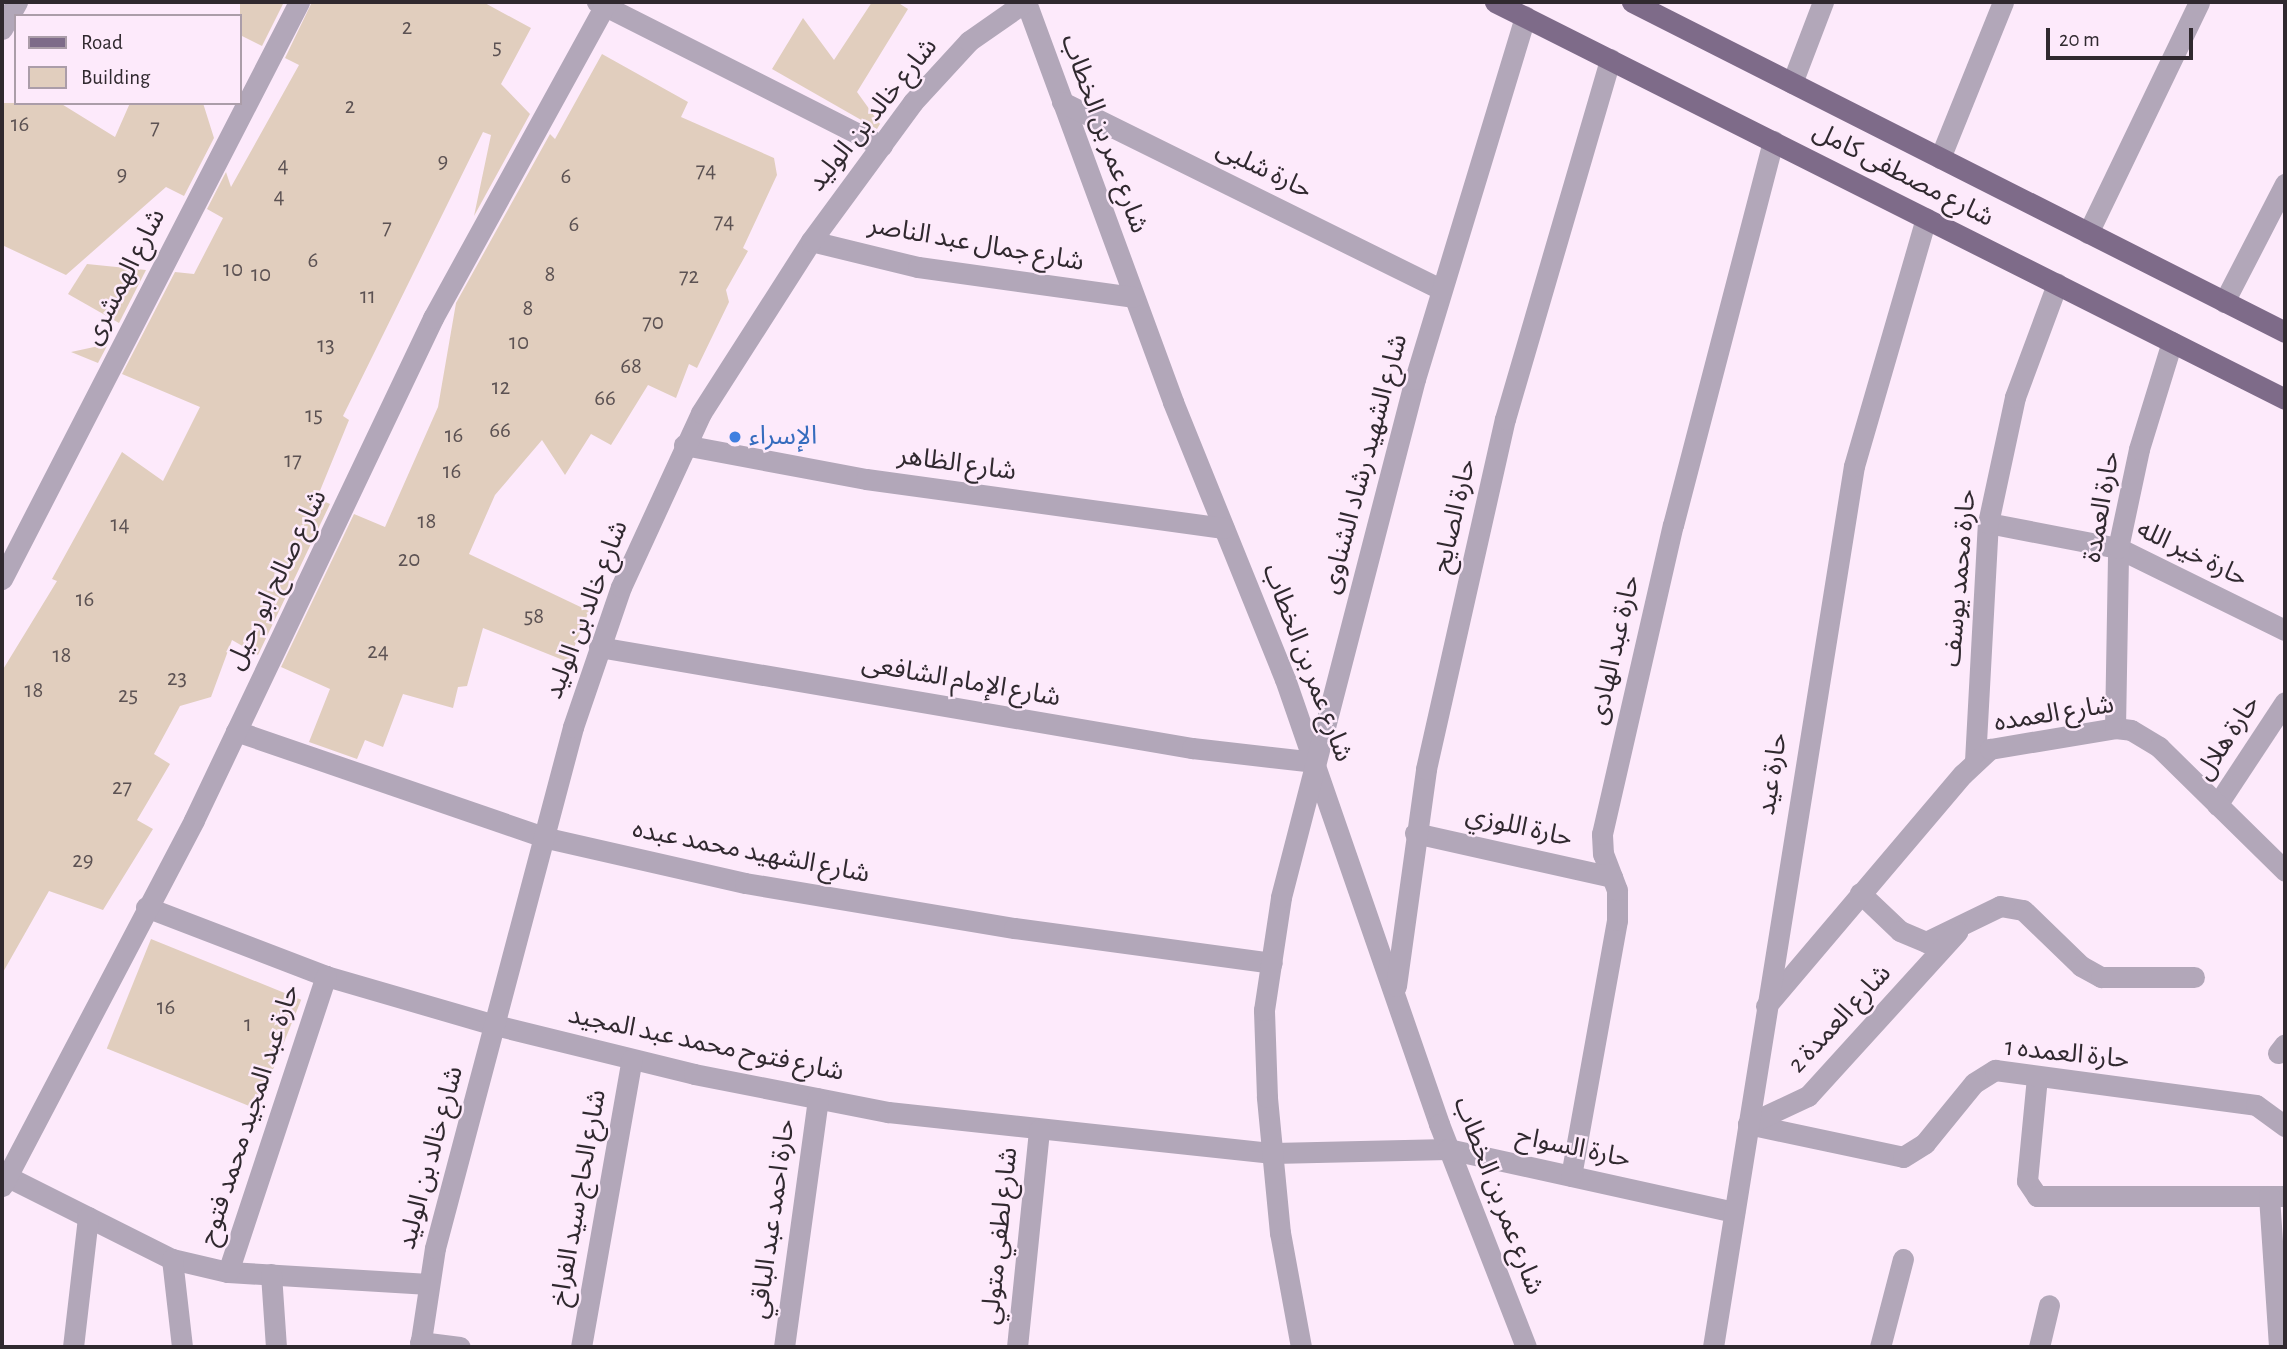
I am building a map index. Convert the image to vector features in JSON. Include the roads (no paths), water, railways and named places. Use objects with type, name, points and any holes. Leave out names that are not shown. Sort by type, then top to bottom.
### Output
[{"type":"main road","name":"شارع مصطفى كامل","points":[[1495,2],[2285,399]]},
{"type":"main road","name":"شارع مصطفى كامل","points":[[1632,2],[2285,332]]},
{"type":"street","points":[[2,29],[18,2]]},
{"type":"street","name":"شارع الهمشرى","points":[[2,579],[299,2]]},
{"type":"street","name":"شارع عمر بن الخطاب","points":[[1026,2],[1133,297],[1315,762],[1448,1149],[1526,1347]]},
{"type":"street","name":"شارع خالد بن الوليد","points":[[420,1345],[429,1284],[495,1025],[599,648],[684,445],[811,241],[881,146],[969,41],[1026,2]]},
{"type":"street","points":[[1792,83],[1823,2]]},
{"type":"street","points":[[1940,158],[2003,2]]},
{"type":"street","points":[[2088,233],[2199,2]]},
{"type":"street","points":[[603,3],[881,146]]},
{"type":"street","name":"شارع صالح ابو رحيل","points":[[3,1179],[236,731],[433,318],[603,3]]},
{"type":"street","name":"شارع الشهيد رشاد الشناوى","points":[[1301,1347],[1280,1233],[1264,1010],[1281,897],[1441,289],[1525,16]]},
{"type":"street","name":"حارة الصايح","points":[[1396,994],[1415,833],[1506,419],[1610,59]]},
{"type":"street","name":"حارة شلبى","points":[[1062,102],[1441,289]]},
{"type":"street","name":"حارة عبد الهادى","points":[[1571,1176],[1617,920],[1612,877],[1602,834],[1673,524],[1773,141]]},
{"type":"street","points":[[2224,302],[2285,184]]},
{"type":"street","name":"حارة عيد","points":[[1713,1347],[1854,466],[1926,218]]},
{"type":"street","name":"شارع جمال عبد الناصر","points":[[811,241],[918,267],[1133,297]]},
{"type":"street","name":"حارة محمد يوسف","points":[[1975,761],[1988,523],[2015,397],[2057,284]]},
{"type":"street","name":"حارة العمدة","points":[[2115,728],[2118,548],[2139,449],[2172,342]]},
{"type":"street","name":"شارع الظاهر","points":[[684,445],[866,480],[1224,528]]},
{"type":"street","name":"حارة خير الله","points":[[1988,523],[2118,548],[2285,630]]},
{"type":"street","name":"شارع الإمام الشافعى","points":[[599,648],[1192,748],[1315,762]]},
{"type":"street","name":"حارة هلال","points":[[2217,805],[2285,702]]},
{"type":"street","name":"شارع العمده","points":[[1766,1007],[1860,893],[1975,761],[1990,749],[2115,728],[2142,735],[2159,747],[2285,871]]},
{"type":"street","name":"شارع الشهيد محمد عبده","points":[[236,731],[547,838],[745,883],[1014,929],[1272,963]]},
{"type":"street","name":"حارة اللوزي","points":[[1415,833],[1612,877]]},
{"type":"street","points":[[1860,893],[1900,931],[1926,942],[1959,931],[1979,914],[2000,906],[2023,911],[2081,966],[2101,977],[2194,977]]},
{"type":"street","name":"شارع فتوح محمد عبد المجيد","points":[[146,907],[326,976],[495,1025],[632,1059],[818,1098],[1039,1130],[1273,1153]]},
{"type":"street","name":"شارع العمدة 2","points":[[1748,1124],[1808,1096],[1959,931]]},
{"type":"street","name":"حارة عبد المجيد محمد فتوح","points":[[228,1272],[326,976]]},
{"type":"street","name":"شارع الحاج سيد الفراخ","points":[[581,1347],[632,1059]]},
{"type":"street","name":"حارة العمده 1","points":[[1748,1124],[1903,1157],[1925,1143],[1974,1083],[1995,1070],[2256,1105],[2285,1126]]},
{"type":"street","points":[[2037,1077],[2027,1181],[2037,1196],[2277,1196],[2279,1347]]},
{"type":"street","name":"حارة احمد عبد الباقي","points":[[783,1347],[818,1098]]},
{"type":"street","name":"شارع لطفي متولي","points":[[1017,1347],[1039,1130]]},
{"type":"street","name":"حارة السواح","points":[[1273,1153],[1448,1149],[1734,1212]]},
{"type":"street","points":[[3,1179],[172,1259],[228,1272],[429,1284]]},
{"type":"street","points":[[73,1347],[88,1217]]},
{"type":"street","points":[[172,1259],[183,1347]]},
{"type":"street","points":[[1880,1347],[1903,1259]]},
{"type":"street","points":[[271,1274],[276,1347]]},
{"type":"street","points":[[2039,1347],[2049,1306]]},
{"type":"street","points":[[420,1345],[460,1347]]},
{"type":"place","name":"الإسراء","points":[[735,437]]}]
